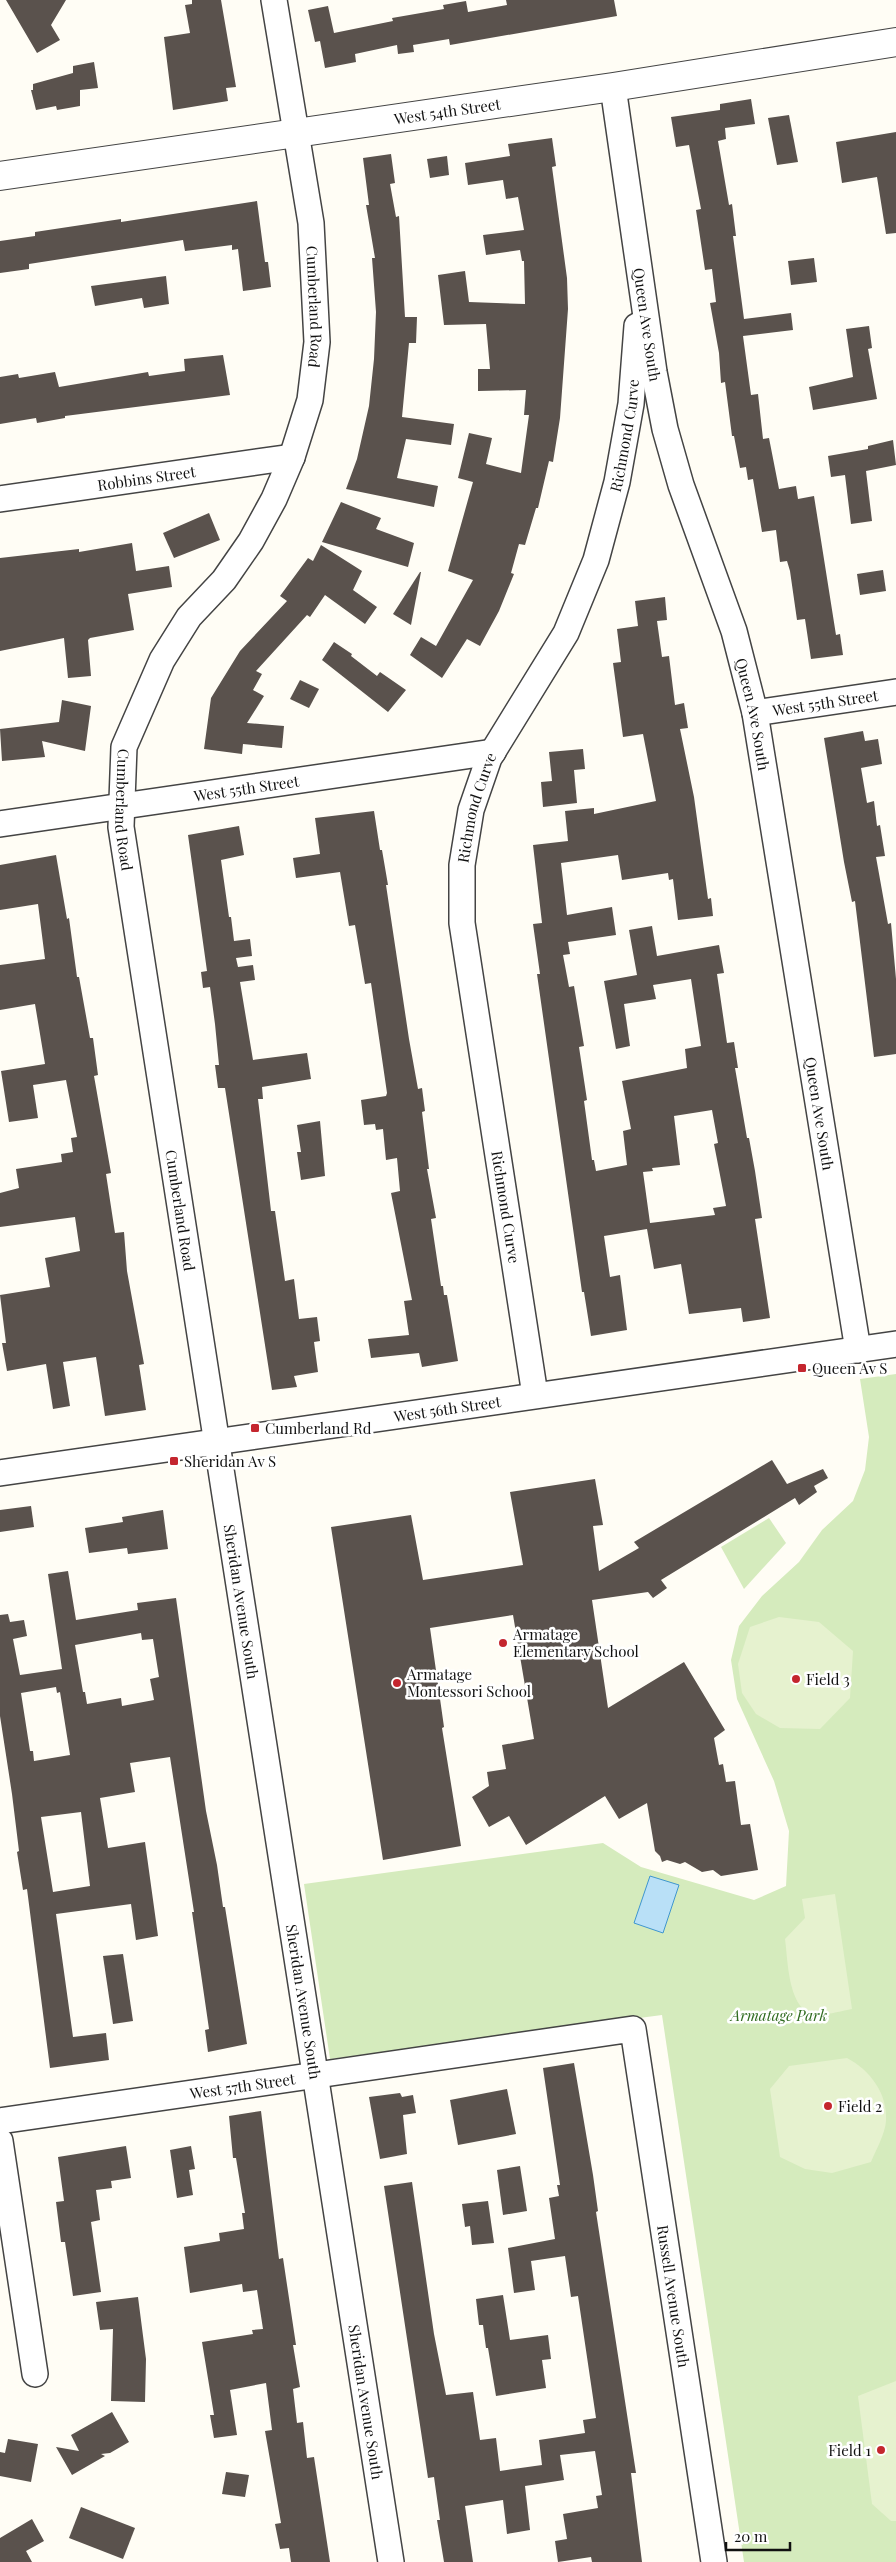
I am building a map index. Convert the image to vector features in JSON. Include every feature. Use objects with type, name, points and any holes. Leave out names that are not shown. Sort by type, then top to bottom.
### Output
[{"type":"street","name":"Cumberland Road","points":[[218,1442],[121,827],[121,806],[124,747],[162,660],[189,617],[224,580],[251,541],[274,499],[292,457],[310,400],[317,342],[311,222],[274,0]]},
{"type":"street","name":"West 54th Street","points":[[0,176],[613,87],[896,42]]},
{"type":"street","name":"Queen Ave South","points":[[613,87],[654,372],[665,429],[682,486],[734,631],[755,713],[858,1350]]},
{"type":"street","name":"Richmond Curve","points":[[535,1395],[462,923],[462,865],[471,810],[493,752],[566,633],[596,560],[617,482],[632,404],[637,325],[636,246]]},
{"type":"street","name":"Robbins Street","points":[[0,499],[292,457]]},
{"type":"street","name":"West 55th Street","points":[[755,713],[896,692]]},
{"type":"street","name":"West 55th Street","points":[[0,824],[493,752]]},
{"type":"street","name":"West 56th Street","points":[[0,1473],[896,1344]]},
{"type":"street","name":"Sheridan Avenue South","points":[[218,1442],[314,2076],[391,2562]]},
{"type":"street","name":"West 57th Street","points":[[0,2121],[633,2029]]},
{"type":"street","name":"Russell Avenue South","points":[[633,2029],[714,2562]]},
{"type":"street","points":[[0,2140],[36,2374]]},
{"type":"green space","name":"Armatage Park","points":[[896,1374],[896,2562],[744,2562],[662,2015],[330,2059],[304,1884],[603,1843],[641,1867],[754,1900],[786,1886],[789,1831],[774,1781],[737,1699],[731,1660],[739,1626],[762,1596],[799,1562],[822,1530],[853,1501],[865,1470],[869,1437],[860,1379]]},
{"type":"green space","points":[[769,1518],[786,1543],[744,1589],[721,1547]]},
{"type":"green space","name":"Field 3","points":[[779,1617],[819,1622],[853,1651],[850,1698],[820,1729],[780,1728],[756,1714],[742,1693],[738,1664],[750,1627]]},
{"type":"green space","points":[[835,1894],[852,2009],[828,2014],[814,2014],[805,2010],[799,2004],[794,1994],[785,1939],[805,1918],[802,1899]]},
{"type":"green space","name":"Field 2","points":[[847,2058],[870,2076],[881,2092],[884,2101],[886,2111],[885,2126],[871,2162],[832,2173],[805,2169],[780,2157],[770,2089],[789,2066]]},
{"type":"green space","name":"Field 1","points":[[896,2381],[896,2521],[891,2521],[872,2504],[858,2396]]},
{"type":"water","points":[[650,1876],[679,1885],[663,1933],[634,1923]]},
{"type":"building","points":[[6,0],[66,0],[51,25],[60,40],[37,53]]},
{"type":"building","points":[[192,0],[221,0],[236,87],[226,88],[228,101],[173,110],[164,37],[190,33],[185,5],[192,4]]},
{"type":"building","points":[[506,0],[614,0],[617,16],[450,45],[449,39],[413,45],[414,52],[398,54],[397,45],[355,54],[356,62],[325,68],[320,41],[315,42],[308,10],[328,6],[334,33],[393,21],[392,18],[444,9],[443,5],[466,1],[468,12],[507,5]]},
{"type":"building","points":[[94,62],[98,88],[80,90],[80,106],[57,110],[56,106],[36,110],[31,90],[33,90],[33,84],[73,73],[73,66]]},
{"type":"building","points":[[751,99],[755,124],[725,128],[726,139],[718,141],[729,205],[732,204],[736,236],[733,236],[744,319],[791,313],[793,330],[743,336],[751,395],[758,394],[763,439],[769,438],[779,489],[796,486],[798,499],[814,496],[836,635],[840,634],[843,655],[811,659],[805,619],[797,620],[790,571],[787,561],[780,562],[776,530],[762,532],[753,479],[748,480],[746,467],[740,468],[734,436],[732,436],[725,382],[721,383],[719,353],[710,303],[716,302],[712,269],[705,270],[696,210],[701,209],[689,145],[676,147],[671,117],[720,110],[720,104]]},
{"type":"building","points":[[789,115],[798,162],[777,165],[768,118]]},
{"type":"building","points":[[896,132],[896,233],[886,234],[877,177],[842,183],[836,142]]},
{"type":"building","points":[[552,138],[556,166],[552,167],[567,278],[568,309],[560,418],[553,462],[549,461],[538,508],[536,508],[525,545],[519,544],[511,573],[514,574],[499,611],[480,646],[467,639],[442,678],[410,655],[421,637],[436,646],[473,580],[448,571],[473,482],[458,478],[469,433],[492,438],[486,464],[521,473],[529,415],[524,415],[526,390],[478,391],[478,369],[490,369],[486,324],[444,325],[438,275],[465,271],[469,302],[525,304],[524,261],[522,261],[520,250],[486,255],[483,235],[524,230],[518,197],[506,199],[503,180],[468,185],[465,163],[510,156],[508,144]]},
{"type":"building","points":[[391,154],[395,183],[390,184],[396,217],[399,216],[405,317],[417,317],[416,343],[409,343],[402,417],[454,424],[451,445],[406,439],[397,478],[438,486],[434,507],[346,489],[357,459],[369,406],[374,359],[376,312],[372,258],[375,258],[366,205],[369,205],[363,158]]},
{"type":"building","points":[[447,156],[449,175],[430,178],[427,159]]},
{"type":"building","points":[[257,201],[265,262],[268,262],[271,287],[243,291],[238,249],[232,250],[232,245],[185,251],[183,240],[29,264],[29,269],[0,273],[0,241],[35,236],[35,232],[121,219],[121,222]]},
{"type":"building","points":[[814,258],[817,282],[791,285],[788,261]]},
{"type":"building","points":[[166,276],[169,304],[144,308],[142,298],[95,306],[91,286]]},
{"type":"building","points":[[869,326],[872,348],[868,349],[877,399],[813,410],[809,387],[853,377],[846,329]]},
{"type":"building","points":[[223,355],[230,395],[65,416],[65,418],[37,423],[36,418],[0,424],[0,377],[18,374],[19,378],[55,372],[59,387],[148,372],[149,376],[185,371],[184,359]]},
{"type":"building","points":[[893,440],[896,465],[866,471],[872,521],[851,524],[845,475],[831,477],[828,456],[868,449],[868,446]]},
{"type":"building","points":[[341,502],[381,518],[376,529],[414,543],[408,567],[322,542]]},
{"type":"building","points":[[209,513],[220,540],[174,558],[163,533]]},
{"type":"building","points":[[132,543],[136,571],[169,566],[172,587],[128,594],[134,630],[90,638],[88,640],[91,676],[68,678],[64,638],[0,651],[0,558],[79,549],[79,552]]},
{"type":"building","points":[[321,545],[362,571],[353,590],[377,607],[365,624],[325,595],[310,617],[307,615],[256,671],[262,674],[253,690],[264,696],[247,723],[284,726],[282,748],[243,744],[242,754],[204,749],[211,698],[240,651],[287,601],[280,596],[308,558],[313,561]]},
{"type":"building","points":[[883,570],[886,591],[860,595],[857,574]]},
{"type":"building","points":[[421,572],[411,625],[393,614]]},
{"type":"building","points":[[665,597],[667,620],[657,621],[662,657],[669,656],[675,705],[684,703],[688,728],[680,729],[694,797],[708,899],[711,898],[713,916],[678,920],[673,879],[669,880],[668,873],[622,880],[618,855],[561,863],[567,915],[612,907],[616,935],[568,942],[570,954],[563,955],[569,987],[574,986],[584,1046],[579,1047],[587,1100],[584,1101],[592,1160],[594,1160],[596,1171],[627,1165],[623,1131],[631,1129],[622,1081],[687,1068],[685,1049],[701,1046],[691,979],[653,985],[656,999],[624,1004],[630,1046],[616,1049],[604,981],[637,975],[629,930],[652,926],[657,956],[719,945],[724,973],[717,974],[727,1043],[734,1042],[738,1068],[735,1068],[747,1138],[749,1138],[755,1171],[762,1218],[755,1219],[770,1318],[743,1322],[741,1308],[689,1314],[681,1264],[654,1269],[647,1229],[604,1236],[610,1277],[620,1275],[627,1330],[591,1336],[584,1292],[582,1292],[537,974],[540,974],[533,924],[542,923],[533,845],[568,841],[565,811],[594,808],[594,814],[656,801],[643,734],[623,737],[613,663],[621,662],[617,629],[638,626],[635,601]],"holes":[[[712,1110],[718,1143],[714,1144],[726,1206],[713,1208],[715,1215],[650,1223],[643,1172],[653,1171],[652,1168],[680,1165],[674,1116]]]},
{"type":"building","points":[[334,642],[352,654],[351,656],[377,676],[380,672],[406,690],[388,712],[322,660]]},
{"type":"building","points":[[300,680],[319,689],[309,708],[290,699]]},
{"type":"building","points":[[62,700],[91,706],[85,751],[42,741],[45,757],[2,761],[0,729],[59,722]]},
{"type":"building","points":[[863,731],[865,741],[878,739],[882,764],[861,768],[867,803],[874,801],[877,826],[880,825],[885,856],[876,857],[888,924],[891,923],[896,979],[896,1054],[874,1057],[855,901],[852,902],[844,862],[824,738]]},
{"type":"building","points":[[583,749],[585,769],[574,770],[577,803],[543,807],[541,782],[552,781],[549,752]]},
{"type":"building","points":[[374,811],[388,885],[386,885],[409,1039],[418,1089],[422,1088],[425,1111],[422,1112],[429,1169],[427,1169],[436,1218],[431,1219],[441,1286],[443,1286],[444,1295],[447,1295],[458,1361],[422,1367],[419,1353],[371,1358],[368,1339],[409,1335],[404,1301],[412,1300],[391,1193],[400,1191],[397,1158],[386,1160],[383,1129],[376,1130],[375,1124],[364,1125],[361,1100],[386,1096],[387,1093],[371,983],[365,984],[355,925],[349,926],[340,872],[296,878],[293,858],[320,854],[315,818]]},
{"type":"building","points":[[239,826],[244,855],[221,860],[234,941],[250,939],[252,956],[236,958],[238,967],[253,965],[255,980],[240,982],[253,1060],[307,1053],[311,1079],[262,1087],[263,1099],[258,1099],[271,1211],[275,1211],[285,1281],[294,1279],[299,1319],[317,1317],[320,1341],[314,1342],[318,1372],[294,1376],[297,1387],[272,1390],[225,1088],[218,1088],[215,1065],[219,1065],[215,1024],[210,987],[203,988],[201,972],[207,971],[188,835]]},
{"type":"building","points":[[56,855],[67,919],[69,918],[77,977],[79,977],[90,1038],[93,1038],[98,1075],[94,1076],[111,1173],[106,1174],[115,1233],[124,1232],[127,1271],[144,1364],[139,1365],[146,1410],[105,1416],[96,1357],[63,1362],[70,1406],[53,1409],[46,1364],[7,1371],[2,1343],[6,1343],[0,1295],[50,1287],[45,1258],[80,1251],[75,1217],[0,1227],[0,1193],[19,1188],[16,1169],[62,1162],[61,1154],[73,1152],[71,1138],[77,1137],[66,1080],[33,1085],[38,1118],[9,1122],[1,1071],[45,1064],[35,1004],[0,1010],[0,965],[45,959],[38,904],[0,910],[0,865]]},
{"type":"building","points":[[320,1121],[325,1176],[301,1180],[297,1152],[301,1152],[297,1125]]},
{"type":"building","name":"Armatage Montessori School","points":[[772,1460],[787,1484],[823,1469],[828,1478],[814,1486],[817,1492],[799,1505],[795,1498],[661,1580],[667,1588],[653,1598],[648,1592],[592,1600],[608,1708],[684,1662],[725,1730],[714,1738],[719,1765],[723,1764],[726,1782],[735,1781],[741,1825],[750,1824],[758,1870],[721,1876],[713,1870],[702,1872],[685,1862],[680,1864],[667,1860],[662,1862],[660,1856],[655,1851],[647,1803],[619,1819],[605,1796],[526,1845],[509,1816],[489,1827],[472,1797],[489,1786],[487,1772],[506,1769],[502,1745],[534,1739],[513,1615],[430,1628],[444,1727],[442,1728],[461,1846],[383,1860],[331,1527],[411,1515],[423,1580],[523,1565],[510,1492],[595,1479],[603,1525],[593,1526],[599,1571],[639,1548],[634,1542]]},
{"type":"building","points":[[31,1506],[34,1527],[0,1532],[0,1510]]},
{"type":"building","points":[[163,1510],[168,1549],[128,1554],[127,1548],[89,1553],[85,1528],[123,1522],[122,1517]]},
{"type":"building","points":[[68,1571],[76,1620],[138,1610],[137,1603],[176,1598],[206,1811],[223,1907],[225,1907],[247,2044],[208,2052],[205,2030],[209,2029],[192,1912],[194,1912],[170,1757],[130,1763],[135,1792],[100,1798],[108,1848],[145,1842],[158,1936],[136,1940],[131,1904],[56,1914],[73,2037],[106,2033],[109,2060],[50,2068],[27,1889],[23,1890],[17,1852],[19,1851],[12,1794],[0,1716],[0,1615],[8,1614],[10,1622],[24,1620],[27,1636],[13,1639],[20,1675],[62,1669],[48,1574]],"holes":[[[141,1633],[142,1640],[153,1639],[159,1677],[150,1679],[154,1700],[122,1706],[121,1698],[87,1704],[85,1692],[83,1692],[75,1645]],[[56,1687],[57,1693],[60,1692],[70,1755],[34,1761],[33,1751],[30,1751],[21,1693]],[[81,1812],[90,1886],[53,1892],[41,1817]]]},
{"type":"building","points":[[123,1954],[133,2021],[113,2024],[103,1956]]},
{"type":"building","points":[[574,2063],[593,2175],[598,2211],[596,2212],[636,2473],[631,2473],[642,2562],[592,2562],[591,2557],[558,2562],[555,2541],[567,2539],[563,2514],[598,2508],[596,2496],[602,2495],[595,2451],[560,2455],[564,2480],[525,2486],[530,2530],[507,2534],[503,2500],[465,2506],[473,2562],[444,2562],[437,2520],[440,2520],[434,2477],[428,2478],[384,2186],[412,2182],[434,2334],[446,2395],[473,2392],[480,2440],[496,2438],[500,2471],[542,2465],[539,2440],[585,2433],[583,2420],[596,2418],[578,2296],[571,2297],[565,2256],[531,2261],[535,2290],[514,2293],[508,2248],[555,2239],[549,2198],[559,2196],[557,2185],[560,2185],[543,2068]]},
{"type":"building","points":[[507,2089],[516,2134],[458,2145],[450,2100]]},
{"type":"building","points":[[400,2093],[402,2097],[413,2095],[416,2113],[403,2115],[407,2154],[380,2159],[369,2097]]},
{"type":"building","points":[[261,2111],[279,2259],[283,2258],[296,2345],[293,2345],[300,2387],[293,2389],[297,2423],[303,2422],[307,2458],[314,2457],[330,2562],[291,2562],[289,2548],[280,2549],[275,2524],[281,2523],[265,2431],[272,2430],[266,2383],[230,2390],[237,2435],[214,2438],[210,2415],[214,2415],[202,2342],[253,2334],[252,2330],[263,2329],[257,2290],[243,2292],[242,2284],[190,2293],[184,2247],[220,2241],[219,2233],[244,2229],[242,2213],[245,2213],[236,2158],[233,2158],[229,2116]]},
{"type":"building","points":[[126,2146],[131,2178],[111,2181],[112,2188],[96,2190],[100,2220],[91,2222],[101,2292],[73,2296],[65,2242],[61,2242],[56,2202],[64,2201],[58,2157]]},
{"type":"building","points":[[191,2146],[195,2169],[189,2170],[193,2195],[177,2198],[170,2150]]},
{"type":"building","points":[[520,2166],[527,2211],[503,2215],[497,2170]]},
{"type":"building","points":[[488,2201],[494,2243],[472,2245],[470,2226],[465,2227],[462,2204]]},
{"type":"building","points":[[503,2295],[510,2340],[548,2335],[551,2359],[542,2360],[546,2388],[496,2396],[483,2325],[479,2325],[476,2299]]},
{"type":"building","points":[[138,2297],[146,2359],[145,2402],[111,2401],[113,2329],[100,2330],[96,2302]]},
{"type":"building","points":[[112,2412],[129,2442],[110,2453],[101,2454],[105,2456],[72,2475],[56,2447],[79,2451],[71,2435]]},
{"type":"building","points":[[8,2439],[38,2444],[31,2482],[0,2476],[0,2452],[5,2453]]},
{"type":"building","points":[[226,2472],[249,2475],[245,2497],[222,2494]]},
{"type":"building","points":[[81,2507],[135,2528],[123,2559],[69,2538]]},
{"type":"building","points":[[32,2519],[44,2541],[26,2551],[32,2562],[0,2562],[0,2538]]},
{"type":"place","name":"Queen Av S","points":[[802,1368]]},
{"type":"place","name":"Cumberland Rd","points":[[255,1428]]},
{"type":"place","name":"Sheridan Av S","points":[[174,1461]]},
{"type":"place","name":"Armatage Elementary School","points":[[503,1643]]},
{"type":"place","name":"Field 3","points":[[796,1679]]},
{"type":"place","name":"Armatage Montessori School","points":[[397,1683]]},
{"type":"place","name":"Field 2","points":[[828,2106]]},
{"type":"place","name":"Field 1","points":[[881,2450]]}]
